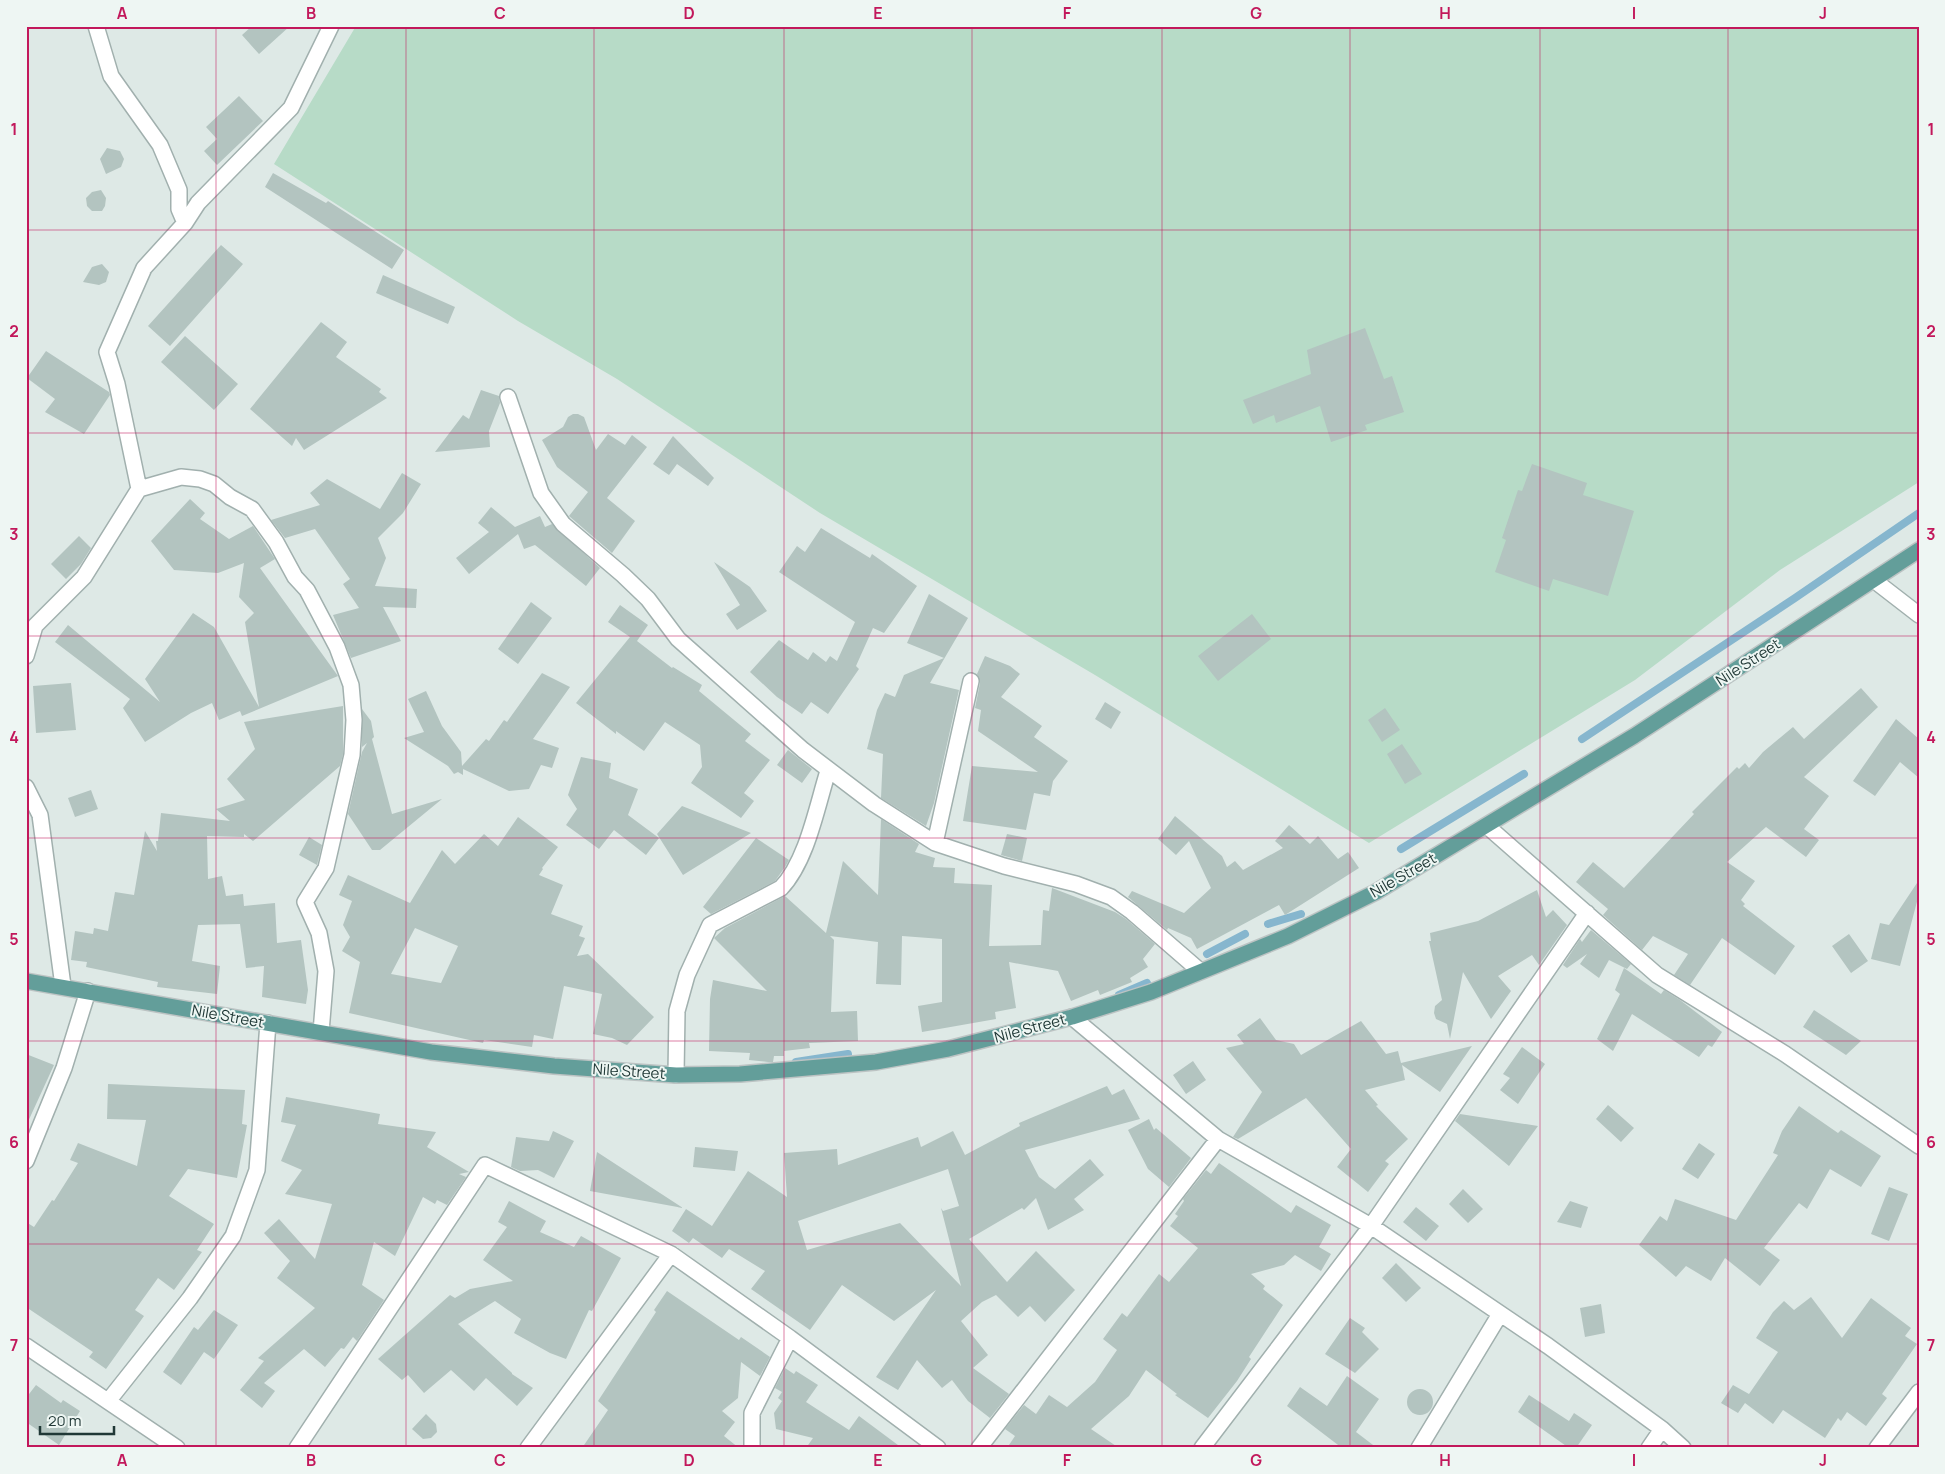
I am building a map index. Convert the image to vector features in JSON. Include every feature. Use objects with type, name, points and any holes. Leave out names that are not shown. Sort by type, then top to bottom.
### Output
[{"type":"main road","name":"Nile Street","points":[[26,981],[431,1052],[554,1066],[676,1075],[740,1074],[876,1062],[948,1049],[1072,1017],[1151,992],[1288,936],[1376,892],[1634,736],[1875,581],[1919,550]]},
{"type":"street","points":[[96,26],[111,76],[160,145],[179,190],[180,209],[185,223]]},
{"type":"street","points":[[139,489],[117,384],[107,352],[144,268],[185,223],[198,203],[291,108],[331,26]]},
{"type":"street","points":[[508,397],[541,493],[563,524],[630,581],[648,599],[678,639],[828,771],[936,843],[1004,866],[1076,884],[1111,897],[1132,912],[1200,971]]},
{"type":"street","points":[[26,656],[31,625],[84,577],[139,489],[181,478],[200,479],[214,484],[230,497],[252,509],[276,542],[295,577],[307,590],[337,648],[351,685],[354,720],[352,755],[345,791],[326,868],[305,902],[319,933],[326,971],[321,1032]]},
{"type":"street","points":[[1875,581],[1919,615]]},
{"type":"street","points":[[936,843],[971,681]]},
{"type":"street","points":[[676,1075],[677,1011],[687,975],[710,925],[781,888],[788,881],[807,840],[828,771]]},
{"type":"street","points":[[26,787],[40,815],[63,986]]},
{"type":"street","points":[[1487,826],[1657,975],[1785,1054],[1919,1146]]},
{"type":"street","points":[[1202,1448],[1371,1226],[1587,913]]},
{"type":"street","points":[[26,1161],[64,1068],[88,991]]},
{"type":"street","points":[[1072,1017],[1218,1139],[1371,1226],[1500,1314],[1662,1429],[1682,1448]]},
{"type":"street","points":[[109,1400],[190,1298],[233,1236],[257,1170],[268,1023]]},
{"type":"street","points":[[979,1448],[1218,1139]]},
{"type":"street","points":[[297,1448],[485,1164],[671,1254],[790,1338],[938,1448]]},
{"type":"street","points":[[528,1448],[671,1254]]},
{"type":"street","points":[[1419,1448],[1500,1314]]},
{"type":"street","points":[[752,1448],[752,1413],[790,1338]]},
{"type":"street","points":[[26,1346],[109,1400],[177,1448]]},
{"type":"street","points":[[1877,1448],[1919,1392]]},
{"type":"street","points":[[1649,1448],[1662,1429]]},
{"type":"green space","points":[[356,26],[1919,26],[1919,482],[1780,570],[1635,680],[1369,843],[1095,675],[820,513],[617,379],[518,321],[274,164]]},
{"type":"building","points":[[252,26],[290,26],[259,54],[242,35]]},
{"type":"building","points":[[239,96],[263,121],[217,165],[204,151],[217,139],[206,127]]},
{"type":"building","points":[[107,148],[120,151],[124,159],[121,167],[106,174],[100,159]]},
{"type":"building","points":[[273,173],[326,203],[328,201],[404,250],[392,269],[265,187]]},
{"type":"building","points":[[101,190],[106,198],[105,206],[102,211],[92,211],[87,206],[86,198],[92,192]]},
{"type":"building","points":[[221,245],[243,264],[170,346],[148,326]]},
{"type":"building","points":[[102,264],[109,272],[106,282],[99,285],[83,282],[92,267]]},
{"type":"building","points":[[383,275],[455,307],[448,324],[376,293]]},
{"type":"building","points":[[321,322],[347,342],[336,357],[381,389],[379,392],[387,398],[304,450],[296,438],[292,446],[250,409]]},
{"type":"building","points":[[1365,328],[1384,379],[1392,376],[1404,412],[1365,425],[1367,430],[1331,442],[1320,406],[1276,423],[1274,415],[1253,424],[1243,400],[1311,374],[1307,350]]},
{"type":"building","points":[[185,336],[238,384],[214,410],[161,362]]},
{"type":"building","points":[[46,351],[109,392],[110,395],[84,434],[45,412],[55,399],[27,378]]},
{"type":"building","points":[[481,390],[499,396],[500,403],[489,431],[490,447],[435,452],[463,415],[469,419]]},
{"type":"building","points":[[573,414],[584,417],[596,450],[608,434],[625,445],[632,435],[647,447],[607,498],[635,521],[612,553],[569,516],[588,492],[557,467],[542,440],[563,427],[568,417]]},
{"type":"building","points":[[673,436],[714,478],[708,486],[677,464],[669,475],[653,464]]},
{"type":"building","points":[[1532,464],[1587,483],[1583,495],[1634,511],[1608,596],[1553,579],[1549,591],[1495,572],[1506,540],[1502,538],[1518,490],[1522,491]]},
{"type":"building","points":[[402,473],[421,484],[403,513],[378,538],[386,558],[375,586],[417,589],[416,608],[383,607],[401,641],[351,658],[333,615],[359,608],[343,584],[350,579],[315,529],[285,538],[271,520],[320,505],[310,493],[327,479],[380,509]]},
{"type":"building","points":[[190,499],[205,513],[200,519],[229,539],[253,526],[275,559],[260,568],[338,676],[242,716],[240,711],[219,720],[212,703],[191,713],[145,742],[123,708],[130,699],[55,642],[68,625],[160,702],[145,679],[193,613],[214,627],[259,707],[245,622],[254,613],[239,597],[244,563],[218,573],[174,570],[151,541]]},
{"type":"building","points":[[491,507],[515,527],[540,516],[545,527],[552,524],[600,568],[586,586],[535,545],[524,549],[518,534],[469,574],[456,558],[489,532],[478,523]]},
{"type":"building","points":[[821,528],[870,558],[872,554],[917,586],[884,633],[873,628],[856,666],[859,669],[828,714],[811,702],[802,714],[777,697],[750,672],[779,640],[808,660],[813,652],[826,662],[830,656],[837,661],[855,622],[779,572],[797,546],[805,552]]},
{"type":"building","points":[[79,536],[91,548],[81,564],[66,579],[51,564]]},
{"type":"building","points":[[714,562],[750,587],[767,611],[737,630],[726,614],[740,605]]},
{"type":"building","points":[[929,594],[968,618],[930,683],[959,690],[934,803],[926,826],[881,798],[883,754],[867,749],[877,710],[885,693],[895,697],[904,675],[944,658],[907,643]]},
{"type":"building","points":[[531,602],[552,618],[518,664],[498,649]]},
{"type":"building","points":[[620,605],[648,625],[637,641],[672,668],[702,685],[699,691],[751,734],[745,741],[770,760],[744,793],[754,801],[741,818],[691,783],[702,767],[700,745],[665,722],[644,751],[616,731],[616,734],[576,703],[630,637],[608,622]]},
{"type":"building","points":[[1252,614],[1271,639],[1218,681],[1198,656]]},
{"type":"building","points":[[985,656],[1010,666],[1020,674],[1001,697],[1042,726],[1034,737],[1068,761],[1053,781],[1050,796],[1034,793],[1026,830],[963,821],[972,766],[1038,772],[978,731],[981,710],[975,708],[980,683],[977,674]]},
{"type":"building","points":[[542,673],[570,687],[533,739],[559,748],[552,768],[541,765],[529,789],[509,791],[463,769],[463,775],[458,772],[454,774],[448,766],[404,738],[424,732],[408,699],[426,691],[442,726],[461,752],[462,766],[486,739],[489,741],[504,720],[507,722]]},
{"type":"building","points":[[71,683],[76,730],[36,733],[33,686]]},
{"type":"building","points":[[1861,688],[1878,707],[1804,777],[1829,796],[1804,829],[1819,840],[1806,857],[1766,827],[1727,862],[1755,881],[1741,900],[1745,904],[1743,906],[1795,946],[1775,975],[1722,938],[1690,985],[1674,975],[1688,954],[1653,936],[1642,950],[1603,915],[1608,909],[1576,882],[1593,862],[1624,888],[1694,814],[1692,812],[1737,767],[1739,769],[1745,763],[1749,768],[1763,752],[1793,727],[1804,739]]},
{"type":"building","points":[[1105,702],[1121,712],[1111,729],[1095,719]]},
{"type":"building","points":[[343,706],[343,754],[340,766],[253,841],[244,834],[244,837],[207,836],[208,879],[222,876],[226,896],[243,894],[244,906],[275,903],[277,943],[301,940],[308,990],[306,1004],[262,997],[264,966],[246,968],[240,924],[198,925],[192,961],[220,966],[217,994],[157,987],[158,982],[86,967],[87,962],[71,960],[75,931],[93,934],[94,928],[108,931],[115,892],[134,895],[145,831],[157,851],[156,841],[158,841],[161,813],[230,821],[216,809],[245,800],[227,779],[255,749],[244,722]]},
{"type":"building","points":[[1385,708],[1400,730],[1382,742],[1368,720]]},
{"type":"building","points":[[362,709],[371,721],[374,737],[372,739],[392,814],[442,799],[380,850],[372,850],[348,814],[362,752],[367,743],[362,747]]},
{"type":"building","points":[[1896,719],[1919,739],[1919,778],[1900,762],[1875,796],[1853,781]]},
{"type":"building","points":[[1402,744],[1422,774],[1405,784],[1387,754]]},
{"type":"building","points":[[788,750],[812,769],[802,783],[777,765]]},
{"type":"building","points":[[581,757],[611,763],[609,778],[638,789],[628,815],[659,838],[646,855],[614,830],[599,849],[566,825],[577,809],[568,795]]},
{"type":"building","points":[[91,790],[98,809],[75,817],[68,798]]},
{"type":"building","points":[[682,806],[751,833],[683,875],[657,834]]},
{"type":"building","points":[[1175,816],[1222,856],[1227,867],[1235,861],[1243,870],[1283,848],[1275,841],[1289,825],[1310,844],[1318,836],[1338,859],[1348,852],[1359,868],[1285,915],[1279,905],[1197,949],[1191,938],[1168,928],[1167,930],[1128,897],[1132,891],[1184,913],[1211,888],[1189,841],[1176,855],[1158,839]]},
{"type":"building","points":[[518,817],[558,847],[539,875],[563,885],[551,914],[583,926],[579,936],[585,938],[577,956],[588,954],[654,1017],[627,1045],[612,1038],[593,1034],[602,994],[564,986],[553,1039],[534,1035],[532,1047],[484,1040],[483,1043],[349,1013],[360,962],[342,951],[350,937],[343,925],[352,901],[339,895],[348,875],[410,903],[442,850],[455,864],[484,834],[498,846]],"holes":[[[415,928],[458,946],[441,983],[391,974]]]},
{"type":"building","points":[[881,819],[919,844],[915,852],[935,858],[933,867],[955,868],[954,883],[992,885],[989,946],[1041,945],[1043,910],[1049,911],[1052,888],[1115,912],[1126,919],[1155,944],[1143,959],[1148,967],[1130,978],[1132,982],[1100,995],[1098,990],[1071,1001],[1058,971],[1009,962],[1016,1008],[995,1012],[996,1019],[922,1032],[918,1006],[942,1002],[942,939],[902,936],[901,985],[876,984],[878,942],[830,936],[834,940],[831,1012],[857,1011],[858,1041],[809,1043],[810,1048],[784,1051],[784,1056],[774,1056],[773,1062],[749,1060],[750,1053],[709,1051],[710,999],[713,980],[767,991],[714,938],[725,928],[785,896],[826,933],[843,861],[878,895]]},
{"type":"building","points":[[1007,834],[1027,838],[1022,861],[1001,855]]},
{"type":"building","points":[[309,837],[322,845],[317,865],[299,855]]},
{"type":"building","points":[[756,838],[789,860],[785,867],[775,881],[711,914],[703,907]]},
{"type":"building","points":[[1919,880],[1919,894],[1900,966],[1871,959],[1880,923],[1889,925]]},
{"type":"building","points":[[1537,890],[1546,917],[1553,910],[1567,925],[1539,965],[1532,955],[1498,976],[1511,991],[1491,1019],[1463,972],[1450,1039],[1447,1024],[1436,1019],[1434,1013],[1435,1006],[1442,1000],[1429,941],[1431,941],[1430,933],[1478,921]]},
{"type":"building","points":[[1591,930],[1631,964],[1627,969],[1609,960],[1599,978],[1580,964],[1587,954],[1567,968],[1563,965],[1580,939],[1582,942]]},
{"type":"building","points":[[1849,934],[1868,961],[1851,973],[1832,946]]},
{"type":"building","points":[[1624,968],[1661,994],[1664,990],[1680,1000],[1722,1032],[1712,1047],[1708,1045],[1699,1057],[1632,1014],[1613,1051],[1597,1039],[1620,994],[1615,990]]},
{"type":"building","points":[[1814,1010],[1861,1041],[1846,1055],[1803,1027]]},
{"type":"building","points":[[1260,1018],[1276,1040],[1294,1044],[1301,1055],[1361,1021],[1386,1054],[1398,1051],[1401,1063],[1472,1046],[1440,1092],[1402,1065],[1405,1080],[1365,1090],[1378,1105],[1376,1106],[1408,1139],[1385,1161],[1389,1164],[1368,1192],[1337,1167],[1351,1149],[1306,1098],[1238,1139],[1233,1137],[1262,1092],[1226,1048],[1244,1044],[1237,1035]]},
{"type":"building","points":[[1522,1047],[1545,1064],[1518,1104],[1500,1090],[1510,1078],[1503,1074]]},
{"type":"building","points":[[26,1054],[54,1065],[26,1126]]},
{"type":"building","points":[[1193,1061],[1206,1080],[1186,1094],[1173,1075]]},
{"type":"building","points":[[108,1084],[245,1090],[242,1124],[247,1125],[237,1178],[188,1169],[169,1196],[214,1224],[197,1250],[202,1252],[174,1290],[158,1278],[135,1310],[144,1316],[106,1369],[89,1357],[93,1352],[26,1307],[26,1222],[34,1227],[52,1200],[54,1201],[78,1163],[70,1160],[78,1143],[137,1166],[146,1120],[107,1119]]},
{"type":"building","points":[[1107,1086],[1112,1095],[1124,1089],[1140,1119],[1025,1150],[1039,1177],[1055,1189],[1090,1159],[1104,1175],[1074,1199],[1084,1210],[1048,1230],[1036,1198],[1024,1210],[1022,1208],[969,1239],[1007,1282],[1036,1251],[1075,1290],[1045,1322],[1030,1306],[1018,1317],[996,1295],[982,1302],[961,1321],[988,1355],[973,1368],[1009,1394],[990,1418],[968,1401],[952,1380],[942,1388],[917,1360],[898,1390],[876,1377],[936,1290],[894,1321],[842,1285],[810,1330],[751,1289],[765,1271],[729,1249],[722,1258],[693,1238],[689,1243],[672,1231],[686,1209],[712,1226],[748,1171],[787,1197],[784,1153],[837,1149],[838,1165],[918,1137],[921,1147],[953,1131],[965,1155],[1020,1126],[1019,1123]],"holes":[[[948,1169],[959,1206],[943,1211],[941,1208],[961,1286],[900,1223],[807,1250],[798,1221]]]},
{"type":"building","points":[[286,1097],[380,1114],[378,1124],[436,1132],[427,1147],[469,1172],[459,1174],[466,1177],[447,1205],[437,1200],[435,1204],[423,1197],[395,1256],[374,1242],[362,1285],[384,1300],[357,1341],[353,1337],[344,1349],[341,1348],[325,1367],[304,1349],[264,1383],[275,1391],[262,1408],[240,1390],[264,1361],[258,1358],[315,1308],[277,1278],[290,1261],[264,1233],[279,1219],[315,1259],[332,1204],[285,1194],[302,1170],[281,1161],[296,1125],[281,1122]]},
{"type":"building","points":[[1608,1105],[1634,1128],[1621,1142],[1596,1119]]},
{"type":"building","points":[[1799,1106],[1838,1133],[1841,1130],[1881,1156],[1861,1187],[1830,1169],[1807,1209],[1799,1203],[1764,1248],[1780,1260],[1760,1286],[1725,1258],[1711,1281],[1686,1266],[1676,1277],[1639,1245],[1660,1216],[1667,1221],[1675,1199],[1736,1220],[1778,1155],[1773,1153],[1782,1131]]},
{"type":"building","points":[[1460,1114],[1538,1126],[1509,1166],[1455,1121]]},
{"type":"building","points":[[1149,1119],[1154,1130],[1156,1128],[1191,1158],[1169,1187],[1148,1169],[1128,1130]]},
{"type":"building","points":[[553,1131],[574,1141],[554,1178],[538,1170],[520,1171],[511,1167],[516,1137],[549,1141]]},
{"type":"building","points":[[1699,1143],[1715,1154],[1698,1179],[1682,1169]]},
{"type":"building","points":[[695,1147],[738,1151],[735,1171],[693,1167]]},
{"type":"building","points":[[597,1152],[683,1208],[590,1191]]},
{"type":"building","points":[[1219,1163],[1291,1213],[1296,1205],[1331,1225],[1319,1247],[1331,1254],[1321,1271],[1295,1255],[1284,1265],[1251,1274],[1265,1286],[1263,1289],[1283,1305],[1249,1357],[1251,1359],[1237,1381],[1208,1418],[1175,1395],[1177,1394],[1146,1370],[1129,1396],[1091,1429],[1119,1448],[1007,1448],[1015,1436],[1005,1429],[1024,1405],[1036,1414],[1049,1395],[1067,1407],[1095,1382],[1117,1350],[1103,1339],[1122,1313],[1127,1317],[1159,1274],[1169,1282],[1198,1248],[1170,1226],[1178,1216],[1175,1214],[1184,1201],[1183,1199],[1206,1170],[1211,1174]]},
{"type":"building","points":[[1889,1187],[1908,1194],[1889,1241],[1871,1234]]},
{"type":"building","points":[[1463,1189],[1483,1209],[1468,1223],[1449,1204]]},
{"type":"building","points":[[509,1201],[546,1221],[540,1232],[574,1247],[581,1236],[621,1258],[592,1311],[589,1310],[566,1359],[550,1353],[514,1333],[521,1319],[495,1301],[458,1324],[512,1374],[533,1388],[517,1406],[486,1378],[474,1391],[451,1370],[424,1393],[408,1375],[402,1380],[378,1359],[450,1295],[455,1298],[470,1289],[513,1281],[483,1260],[507,1227],[498,1222]]},
{"type":"building","points":[[1570,1201],[1588,1207],[1581,1228],[1557,1222]]},
{"type":"building","points":[[1416,1207],[1439,1226],[1426,1241],[1403,1222]]},
{"type":"building","points":[[1396,1263],[1421,1288],[1406,1302],[1382,1278]]},
{"type":"building","points":[[667,1291],[739,1340],[741,1337],[770,1357],[760,1376],[741,1362],[738,1398],[722,1411],[735,1422],[724,1436],[739,1448],[582,1448],[608,1410],[598,1401],[656,1312],[654,1310]]},
{"type":"building","points":[[1811,1297],[1842,1338],[1871,1298],[1911,1328],[1905,1336],[1917,1344],[1882,1394],[1887,1398],[1866,1426],[1847,1412],[1841,1421],[1838,1418],[1825,1438],[1783,1410],[1773,1424],[1745,1403],[1738,1413],[1721,1403],[1733,1385],[1749,1394],[1778,1352],[1756,1338],[1773,1312],[1784,1301],[1794,1310]]},
{"type":"building","points":[[1601,1304],[1605,1333],[1585,1337],[1580,1308]]},
{"type":"building","points":[[214,1310],[238,1325],[214,1359],[204,1352],[181,1385],[163,1372],[194,1327],[198,1330]]},
{"type":"building","points":[[1350,1318],[1365,1328],[1362,1332],[1379,1349],[1355,1373],[1325,1354]]},
{"type":"building","points":[[785,1368],[794,1374],[796,1371],[818,1385],[806,1402],[849,1430],[859,1416],[902,1448],[806,1448],[813,1438],[776,1429],[774,1413],[782,1401],[778,1398],[782,1392],[775,1388]]},
{"type":"building","points":[[1347,1376],[1379,1399],[1356,1432],[1377,1448],[1342,1448],[1287,1406],[1300,1387],[1327,1406]]},
{"type":"building","points":[[36,1385],[61,1403],[63,1400],[80,1411],[59,1445],[26,1422],[26,1398]]},
{"type":"building","points":[[1420,1389],[1429,1393],[1433,1402],[1429,1411],[1420,1415],[1411,1411],[1407,1402],[1411,1393]]},
{"type":"building","points":[[1529,1395],[1569,1421],[1574,1413],[1592,1425],[1576,1448],[1569,1448],[1518,1412]]},
{"type":"building","points":[[426,1414],[436,1424],[437,1432],[431,1438],[423,1439],[412,1429]]},
{"type":"waterway","points":[[1582,739],[1795,598],[1919,513]]},
{"type":"waterway","points":[[1401,849],[1524,774]]},
{"type":"waterway","points":[[1268,924],[1301,914]]},
{"type":"waterway","points":[[1207,954],[1245,934]]},
{"type":"waterway","points":[[1119,995],[1147,983]]},
{"type":"waterway","points":[[796,1062],[848,1054]]}]
